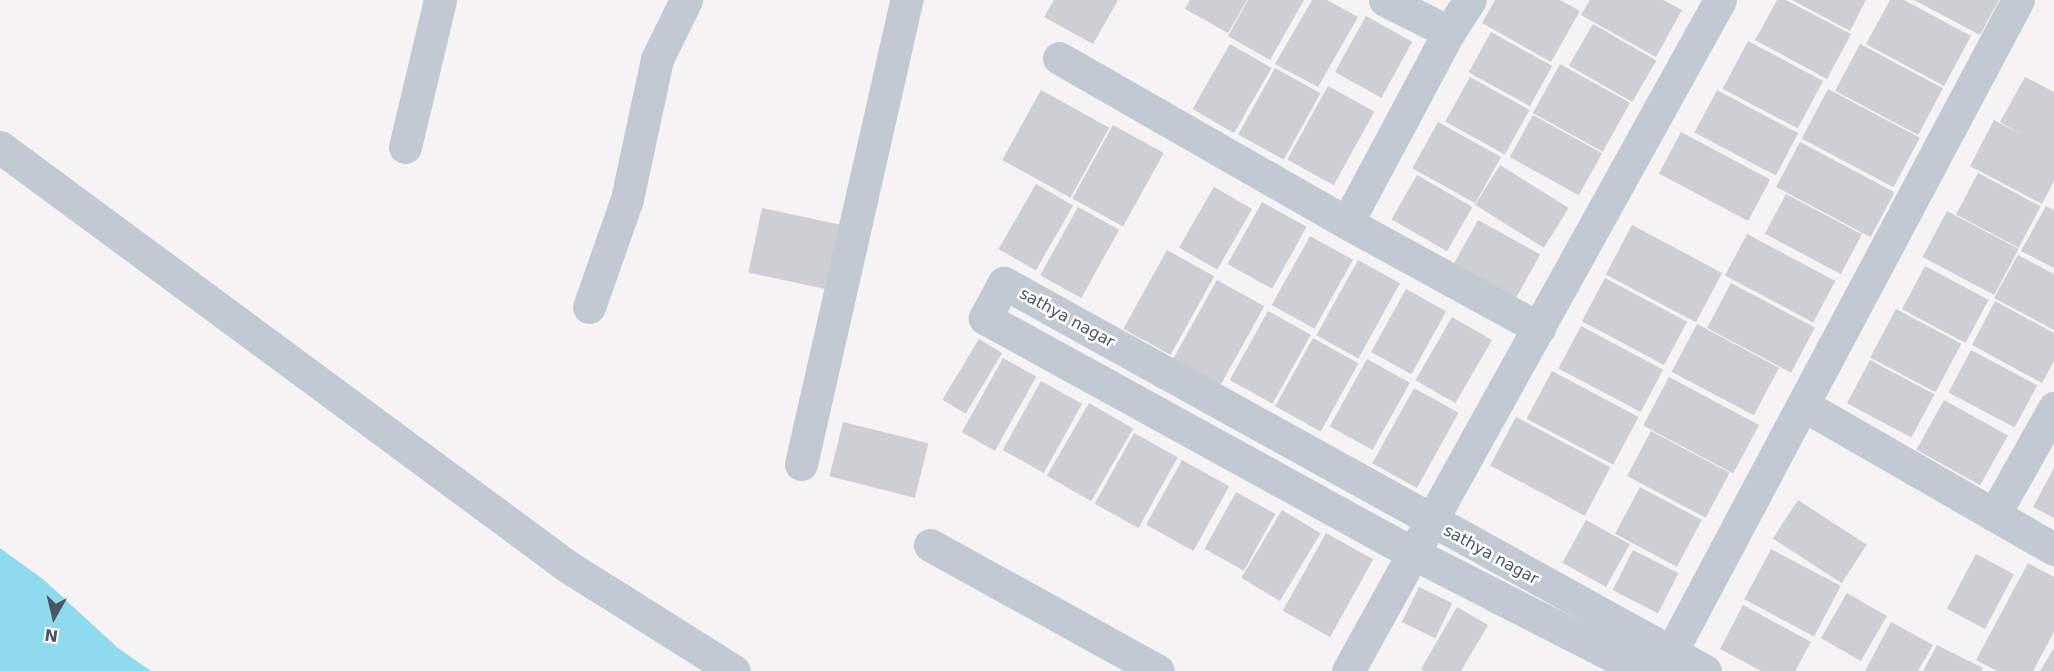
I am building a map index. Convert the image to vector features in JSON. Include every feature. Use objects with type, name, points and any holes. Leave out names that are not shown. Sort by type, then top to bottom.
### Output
[{"type":"street","points":[[405,147],[440,0]]},
{"type":"street","points":[[589,307],[627,199],[657,59],[686,0]]},
{"type":"street","points":[[801,464],[906,0]]},
{"type":"street","points":[[1385,0],[1449,32]]},
{"type":"street","points":[[1347,223],[1449,32],[1470,0]]},
{"type":"street","points":[[1348,671],[1720,0]]},
{"type":"street","points":[[1681,666],[1805,406],[2018,0]]},
{"type":"street","points":[[1059,58],[1347,223],[1539,328]]},
{"type":"street","points":[[0,147],[567,566],[734,671]]},
{"type":"street","name":"sathya nagar","points":[[1643,671],[1414,554],[985,318],[1004,283],[1681,666]]},
{"type":"street","points":[[1805,406],[2054,549]]},
{"type":"street","points":[[1994,515],[2054,408]]},
{"type":"street","points":[[930,545],[1158,671]]},
{"type":"water","points":[[0,548],[44,580],[118,648],[151,671],[0,671]]},
{"type":"building","points":[[1054,0],[1118,0],[1093,44],[1044,17]]},
{"type":"building","points":[[1190,0],[1247,0],[1228,33],[1185,9]]},
{"type":"building","points":[[1248,0],[1304,0],[1270,60],[1228,36]]},
{"type":"building","points":[[1312,0],[1327,0],[1358,17],[1318,87],[1275,64]]},
{"type":"building","points":[[1495,0],[1560,0],[1580,11],[1551,62],[1482,23]]},
{"type":"building","points":[[1590,0],[1663,0],[1682,10],[1656,57],[1581,15]]},
{"type":"building","points":[[1777,0],[1786,0],[1851,34],[1827,79],[1755,40]]},
{"type":"building","points":[[1792,0],[1866,0],[1850,31]]},
{"type":"building","points":[[1890,0],[1904,0],[1971,36],[1944,86],[1866,44]]},
{"type":"building","points":[[1914,0],[1999,0],[1980,35]]},
{"type":"building","points":[[1366,16],[1412,42],[1381,98],[1335,72]]},
{"type":"building","points":[[1593,24],[1656,60],[1632,102],[1569,66]]},
{"type":"building","points":[[1491,32],[1552,66],[1530,106],[1469,72]]},
{"type":"building","points":[[1748,41],[1823,81],[1798,129],[1723,89]]},
{"type":"building","points":[[1230,44],[1272,68],[1234,133],[1192,109]]},
{"type":"building","points":[[1860,44],[1943,88],[1918,135],[1835,91]]},
{"type":"building","points":[[1560,64],[1630,103],[1603,152],[1533,113]]},
{"type":"building","points":[[1275,68],[1320,93],[1284,160],[1238,134]]},
{"type":"building","points":[[1470,77],[1529,110],[1505,155],[1445,122]]},
{"type":"building","points":[[2025,77],[2054,92],[2054,181],[2042,204],[1970,166],[1994,120],[2024,136],[2000,122]]},
{"type":"building","points":[[1328,86],[1374,112],[1334,185],[1287,159]]},
{"type":"building","points":[[1828,89],[1920,138],[1894,187],[1802,138]]},
{"type":"building","points":[[1041,90],[1109,128],[1070,198],[1002,160]]},
{"type":"building","points":[[1717,90],[1798,133],[1776,176],[1694,132]]},
{"type":"building","points":[[1533,115],[1602,153],[1579,195],[1510,157]]},
{"type":"building","points":[[1438,122],[1501,157],[1475,203],[1412,168]]},
{"type":"building","points":[[1113,125],[1164,153],[1123,227],[1072,198]]},
{"type":"building","points":[[1681,132],[1770,179],[1748,221],[1659,173]]},
{"type":"building","points":[[1800,142],[1894,192],[1871,237],[1776,187]]},
{"type":"building","points":[[1500,165],[1569,208],[1544,248],[1475,205]]},
{"type":"building","points":[[1978,173],[2041,206],[2019,248],[1956,214]]},
{"type":"building","points":[[1417,175],[1472,207],[1447,251],[1392,219]]},
{"type":"building","points":[[1036,184],[1073,206],[1036,270],[998,249]]},
{"type":"building","points":[[1214,187],[1252,209],[1217,270],[1179,248]]},
{"type":"building","points":[[1786,194],[1862,234],[1841,274],[1765,234]]},
{"type":"building","points":[[1262,202],[1307,227],[1272,289],[1228,264]]},
{"type":"building","points":[[2046,206],[2054,210],[2054,268],[2021,251]]},
{"type":"building","points":[[1078,207],[1119,230],[1081,298],[1040,275]]},
{"type":"building","points":[[762,208],[844,225],[830,290],[748,273]]},
{"type":"building","points":[[1947,211],[2019,249],[1994,295],[1923,257]]},
{"type":"building","points":[[1478,220],[1540,254],[1515,299],[1453,265]]},
{"type":"building","points":[[1632,225],[1722,273],[1696,322],[1606,274]]},
{"type":"building","points":[[1747,234],[1835,281],[1813,322],[1725,275]]},
{"type":"building","points":[[1310,236],[1353,260],[1315,329],[1272,305]]},
{"type":"building","points":[[1167,250],[1214,276],[1171,355],[1123,329]]},
{"type":"building","points":[[2018,255],[2054,274],[2054,330],[1994,298]]},
{"type":"building","points":[[1358,260],[1400,283],[1358,358],[1316,335]]},
{"type":"building","points":[[1925,266],[1989,300],[1966,343],[1902,309]]},
{"type":"building","points":[[1605,278],[1687,322],[1664,365],[1582,321]]},
{"type":"building","points":[[1217,280],[1264,306],[1219,388],[1172,361]]},
{"type":"building","points":[[1731,283],[1815,328],[1791,373],[1707,328]]},
{"type":"building","points":[[1406,289],[1446,311],[1411,374],[1371,352]]},
{"type":"building","points":[[1995,301],[2054,333],[2054,361],[2042,383],[1972,345]]},
{"type":"building","points":[[1896,309],[1961,344],[1936,392],[1870,358]]},
{"type":"building","points":[[1268,311],[1311,335],[1273,404],[1230,380]]},
{"type":"building","points":[[1452,317],[1492,340],[1455,403],[1416,380]]},
{"type":"building","points":[[1697,324],[1779,368],[1754,415],[1672,372]]},
{"type":"building","points":[[1581,326],[1663,370],[1641,412],[1558,368]]},
{"type":"building","points":[[1313,338],[1358,363],[1321,431],[1275,406]]},
{"type":"building","points":[[979,339],[1002,353],[966,414],[942,400]]},
{"type":"building","points":[[1971,350],[2037,385],[2015,428],[1948,392]]},
{"type":"building","points":[[1003,358],[1036,376],[995,451],[962,432]]},
{"type":"building","points":[[1367,359],[1410,383],[1373,450],[1330,426]]},
{"type":"building","points":[[1870,360],[1934,394],[1911,438],[1847,403]]},
{"type":"building","points":[[1552,371],[1639,417],[1613,465],[1527,419]]},
{"type":"building","points":[[1669,377],[1759,425],[1733,473],[1643,426]]},
{"type":"building","points":[[1041,381],[1082,404],[1044,473],[1003,450]]},
{"type":"building","points":[[1414,388],[1459,413],[1417,488],[1372,463]]},
{"type":"building","points":[[1944,400],[2008,435],[1980,485],[1916,450]]},
{"type":"building","points":[[1089,403],[1133,429],[1091,501],[1047,476]]},
{"type":"building","points":[[1516,417],[1610,467],[1585,516],[1490,466]]},
{"type":"building","points":[[843,422],[928,443],[915,498],[829,476]]},
{"type":"building","points":[[1651,431],[1730,473],[1706,518],[1627,476]]},
{"type":"building","points":[[1134,433],[1178,457],[1138,528],[1095,504]]},
{"type":"building","points":[[1182,460],[1229,486],[1193,551],[1146,525]]},
{"type":"building","points":[[2054,468],[2054,518],[2033,507]]},
{"type":"building","points":[[1640,487],[1702,520],[1677,567],[1615,534]]},
{"type":"building","points":[[1236,492],[1275,514],[1244,571],[1204,549]]},
{"type":"building","points":[[1798,500],[1867,545],[1842,583],[1773,539]]},
{"type":"building","points":[[1282,510],[1321,533],[1280,601],[1241,578]]},
{"type":"building","points":[[1586,520],[1630,544],[1606,587],[1562,563]]},
{"type":"building","points":[[1326,533],[1373,559],[1330,637],[1283,611]]},
{"type":"building","points":[[1771,549],[1841,586],[1814,636],[1744,599]]},
{"type":"building","points":[[1633,550],[1678,573],[1658,613],[1613,590]]},
{"type":"building","points":[[1976,554],[2014,574],[1985,629],[1947,609]]},
{"type":"building","points":[[2028,563],[2054,577],[2054,632],[2033,671],[1997,671],[1976,660]]},
{"type":"building","points":[[1419,587],[1452,603],[1435,638],[1402,622]]},
{"type":"building","points":[[1847,593],[1887,616],[1861,661],[1821,638]]},
{"type":"building","points":[[1743,605],[1811,642],[1795,671],[1761,671],[1720,649]]},
{"type":"building","points":[[1457,607],[1488,625],[1461,671],[1424,671],[1421,669]]},
{"type":"building","points":[[1891,622],[1933,645],[1918,671],[1865,671]]},
{"type":"building","points":[[1937,645],[1983,668],[1981,671],[1923,671]]},
{"type":"building","points":[[2054,648],[2054,671],[2040,671]]}]
